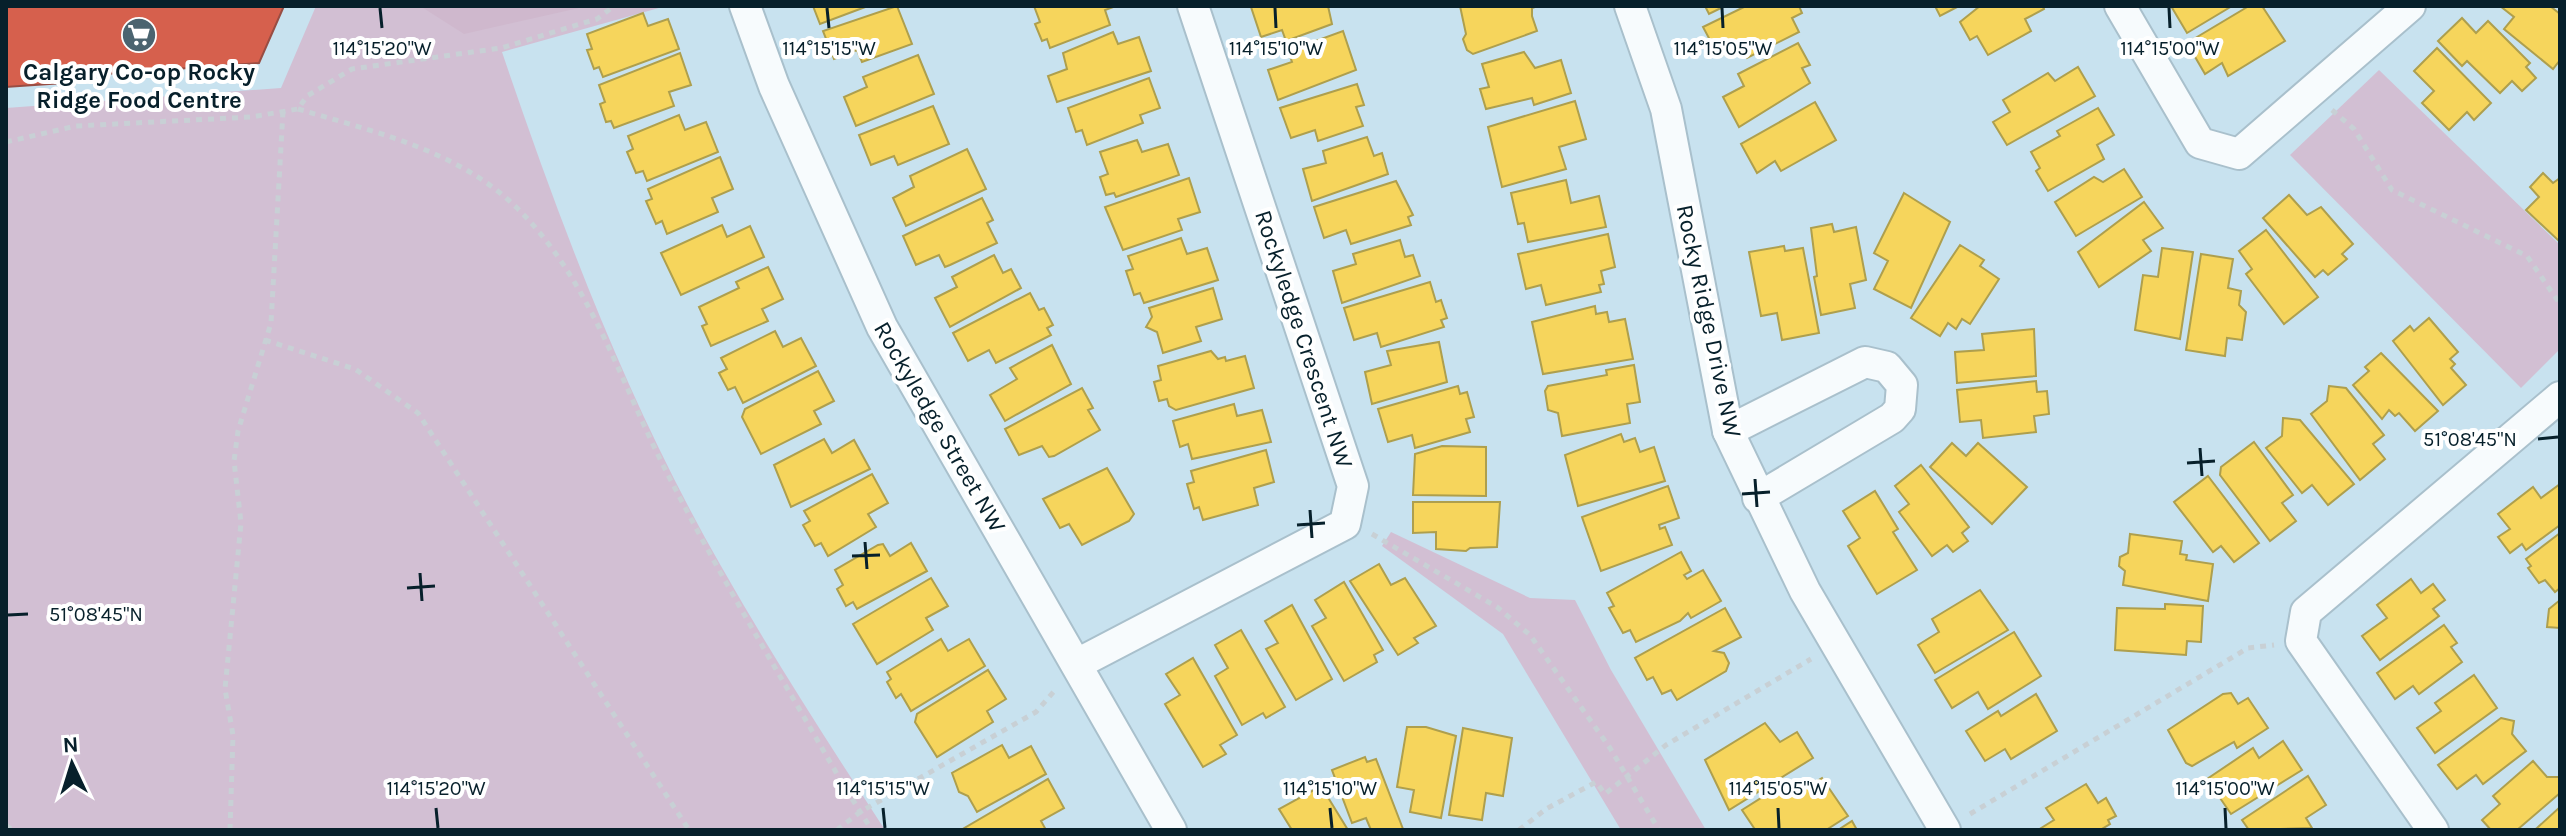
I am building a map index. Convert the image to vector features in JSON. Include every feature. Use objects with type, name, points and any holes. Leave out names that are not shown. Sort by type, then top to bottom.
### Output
[{"type":"street","name":"Rockyledge Street NW","points":[[745,6],[774,86],[882,327],[1171,830]]},
{"type":"street","name":"Rockyledge Crescent NW","points":[[1193,6],[1353,486],[1345,524]]},
{"type":"street","name":"Rocky Ridge Drive NW","points":[[1630,6],[1666,109],[1728,431],[1758,498],[1836,644],[1956,823]]},
{"type":"street","points":[[2120,6],[2200,143],[2239,154],[2410,6]]},
{"type":"street","points":[[1728,431],[1865,362],[1887,367],[1902,385],[1900,409],[1892,418],[1758,498]]},
{"type":"street","points":[[2433,830],[2301,641],[2306,612],[2560,397]]},
{"type":"street","points":[[1077,664],[1345,524]]},
{"type":"path","points":[[298,109],[307,96],[352,69],[501,48],[597,19],[614,6]]},
{"type":"path","points":[[2313,93],[2354,129],[2392,190],[2527,256],[2560,304]]},
{"type":"path","points":[[6,142],[76,126],[251,117],[298,109],[413,144],[475,174],[515,207],[553,248],[574,278],[694,525],[872,830]]},
{"type":"path","points":[[230,830],[233,735],[225,689],[241,523],[234,461],[238,431],[271,323],[283,111]]},
{"type":"path","points":[[265,340],[355,369],[418,413],[689,830]]},
{"type":"path","points":[[1345,524],[1381,537],[1515,622],[1530,635],[1629,777],[1659,830]]},
{"type":"path","points":[[1956,823],[2248,648],[2301,641]]},
{"type":"path","points":[[1519,830],[1546,809],[1596,782],[1605,794],[1666,745],[1836,644]]},
{"type":"path","points":[[837,830],[860,812],[1036,712],[1077,664]]},
{"type":"path","points":[[6,825],[12,830]]},
{"type":"shaded area","points":[[316,6],[666,6],[502,52],[548,184],[599,315],[687,505],[740,600],[885,830],[6,830],[6,108],[281,88]]},
{"type":"shaded area","points":[[420,6],[588,6],[464,34]]},
{"type":"shaded area","points":[[2379,70],[2560,245],[2560,349],[2521,388],[2290,155]]},
{"type":"shaded area","points":[[1391,532],[1530,598],[1575,600],[1611,670],[1706,830],[1621,830],[1503,634],[1382,546]]},
{"type":"building: Homes","points":[[813,6],[868,6],[820,24]]},
{"type":"building: Homes","points":[[897,6],[912,44],[862,62],[857,50],[834,59],[823,31]]},
{"type":"building: Homes","points":[[1034,6],[1116,6],[1105,10],[1110,25],[1050,48],[1047,39],[1042,41],[1035,24],[1040,22]]},
{"type":"building: Homes","points":[[1328,6],[1332,24],[1286,41],[1282,30],[1261,37],[1251,7]]},
{"type":"building: Homes","points":[[1460,6],[1538,6],[1532,8],[1537,31],[1473,54],[1467,50],[1463,39],[1466,34]]},
{"type":"building: Homes","points":[[1705,6],[1725,6],[1709,14]]},
{"type":"building: Homes","points":[[1746,6],[1799,6],[1802,13],[1792,18],[1799,32],[1747,58],[1741,46],[1719,57],[1703,27]]},
{"type":"building: Homes","points":[[1935,6],[1959,6],[1940,16]]},
{"type":"building: Homes","points":[[1980,6],[2043,6],[2044,9],[2025,19],[2031,31],[1988,55],[1977,36],[1970,40],[1960,22]]},
{"type":"building: Homes","points":[[2171,6],[2232,6],[2187,33]]},
{"type":"building: Homes","points":[[2249,6],[2262,6],[2285,41],[2228,76],[2222,63],[2205,74],[2187,43]]},
{"type":"building: Homes","points":[[2500,6],[2550,6],[2560,14],[2560,60],[2553,69],[2504,29],[2514,17]]},
{"type":"building: Homes","points":[[643,13],[648,26],[668,19],[679,49],[603,77],[599,67],[594,69],[587,50],[592,49],[587,34]]},
{"type":"building: Homes","points":[[2462,18],[2476,33],[2488,21],[2530,63],[2526,67],[2536,78],[2522,91],[2512,81],[2500,93],[2467,61],[2462,66],[2438,41]]},
{"type":"building: Homes","points":[[1343,31],[1356,70],[1278,100],[1268,70],[1292,62],[1288,51]]},
{"type":"building: Homes","points":[[1113,32],[1118,44],[1139,37],[1151,71],[1057,102],[1048,76],[1067,69],[1063,53]]},
{"type":"building: Homes","points":[[1798,43],[1810,65],[1802,68],[1810,83],[1739,127],[1723,97],[1744,86],[1738,74]]},
{"type":"building: Homes","points":[[2437,48],[2491,103],[2474,120],[2467,112],[2449,130],[2422,103],[2434,91],[2414,71]]},
{"type":"building: Homes","points":[[1524,52],[1535,68],[1561,60],[1571,93],[1534,105],[1532,98],[1486,109],[1480,89],[1489,87],[1482,64]]},
{"type":"building: Homes","points":[[680,53],[691,85],[669,92],[674,106],[614,128],[611,121],[606,122],[600,104],[605,102],[599,85]]},
{"type":"building: Homes","points":[[918,55],[934,94],[856,126],[844,97],[867,87],[863,77]]},
{"type":"building: Homes","points":[[2078,67],[2095,96],[2007,145],[1993,122],[2010,112],[2003,100],[2048,73],[2055,81]]},
{"type":"building: Homes","points":[[1149,78],[1160,108],[1140,115],[1143,123],[1087,145],[1082,130],[1076,132],[1068,108]]},
{"type":"building: Homes","points":[[1357,84],[1364,105],[1356,107],[1363,126],[1318,141],[1315,130],[1291,138],[1280,108]]},
{"type":"building: Homes","points":[[1575,101],[1586,139],[1559,147],[1566,169],[1502,187],[1488,127]]},
{"type":"building: Homes","points":[[1815,102],[1836,140],[1781,171],[1775,161],[1757,173],[1741,144]]},
{"type":"building: Homes","points":[[933,106],[949,144],[898,165],[894,156],[871,165],[859,135]]},
{"type":"building: Homes","points":[[2098,108],[2114,135],[2097,145],[2104,159],[2048,191],[2036,171],[2040,168],[2031,152],[2060,136],[2057,131]]},
{"type":"building: Homes","points":[[679,115],[685,130],[706,122],[718,152],[647,181],[643,171],[636,173],[627,152],[633,149],[628,136]]},
{"type":"building: Homes","points":[[1367,137],[1374,156],[1382,153],[1388,174],[1312,201],[1303,169],[1326,163],[1323,151]]},
{"type":"building: Homes","points":[[1137,140],[1142,152],[1168,144],[1179,175],[1116,197],[1114,193],[1106,195],[1100,177],[1108,174],[1100,152]]},
{"type":"building: Homes","points":[[967,149],[986,189],[906,226],[893,198],[914,187],[910,176]]},
{"type":"building: Homes","points":[[720,157],[733,189],[712,198],[718,212],[667,234],[662,221],[656,224],[646,201],[652,199],[648,189]]},
{"type":"building: Homes","points":[[2124,169],[2142,197],[2076,236],[2055,202],[2094,177],[2103,182]]},
{"type":"building: Homes","points":[[2543,173],[2553,183],[2560,178],[2559,241],[2526,210],[2539,197],[2530,187]]},
{"type":"building: Homes","points":[[1189,178],[1200,212],[1178,219],[1182,230],[1123,250],[1105,207]]},
{"type":"building: Homes","points":[[1566,180],[1571,203],[1599,196],[1606,227],[1528,242],[1524,223],[1518,224],[1511,193]]},
{"type":"building: Homes","points":[[1396,181],[1413,215],[1408,217],[1411,225],[1351,244],[1346,230],[1324,238],[1314,207]]},
{"type":"building: Homes","points":[[1904,193],[1950,222],[1911,308],[1874,289],[1888,261],[1874,253]]},
{"type":"building: Homes","points":[[2289,195],[2307,215],[2321,207],[2353,244],[2342,254],[2347,259],[2328,275],[2323,270],[2315,277],[2263,218]]},
{"type":"building: Homes","points":[[982,198],[993,220],[987,223],[997,243],[945,267],[939,255],[916,265],[903,236]]},
{"type":"building: Homes","points":[[2144,202],[2163,228],[2143,240],[2151,251],[2099,287],[2078,252]]},
{"type":"building: Homes","points":[[1832,224],[1834,232],[1856,227],[1866,280],[1850,284],[1855,308],[1821,315],[1814,277],[1817,276],[1811,228]]},
{"type":"building: Homes","points":[[722,225],[727,237],[750,226],[764,257],[681,295],[661,253]]},
{"type":"building: Homes","points":[[2266,230],[2318,297],[2284,324],[2246,274],[2252,269],[2239,251]]},
{"type":"building: Homes","points":[[1608,234],[1615,267],[1601,271],[1604,284],[1599,285],[1601,292],[1546,305],[1541,285],[1526,289],[1518,254]]},
{"type":"building: Homes","points":[[1181,238],[1187,254],[1207,248],[1218,280],[1144,303],[1140,293],[1134,295],[1126,271],[1133,269],[1128,256]]},
{"type":"building: Homes","points":[[1400,240],[1405,257],[1413,255],[1420,276],[1342,303],[1333,271],[1356,264],[1353,254]]},
{"type":"building: Homes","points":[[1960,245],[1984,260],[1980,266],[1999,279],[1970,324],[1962,319],[1956,329],[1948,323],[1940,336],[1911,318]]},
{"type":"building: Homes","points":[[1784,246],[1785,251],[1803,248],[1819,333],[1782,340],[1777,313],[1761,316],[1749,252]]},
{"type":"building: Homes","points":[[2162,248],[2193,252],[2180,339],[2135,330],[2143,275],[2158,277]]},
{"type":"building: Homes","points":[[2201,254],[2233,259],[2228,288],[2241,291],[2239,305],[2246,312],[2242,340],[2227,338],[2225,356],[2186,350]]},
{"type":"building: Homes","points":[[994,255],[1003,273],[1011,269],[1021,288],[950,327],[935,298],[957,287],[952,277]]},
{"type":"building: Homes","points":[[768,267],[783,299],[762,309],[768,321],[711,346],[702,326],[707,324],[699,307],[739,288],[736,282]]},
{"type":"building: Homes","points":[[1430,282],[1436,302],[1441,300],[1447,318],[1441,320],[1444,327],[1381,347],[1377,333],[1354,340],[1344,308]]},
{"type":"building: Homes","points":[[1213,288],[1222,319],[1196,327],[1201,341],[1163,353],[1157,332],[1146,327],[1152,317],[1149,308]]},
{"type":"building: Homes","points":[[1030,293],[1039,310],[1044,308],[1053,325],[1047,328],[1051,335],[996,363],[989,350],[968,361],[953,333]]},
{"type":"building: Homes","points":[[1595,306],[1596,314],[1607,312],[1609,322],[1625,319],[1633,359],[1543,374],[1532,322]]},
{"type":"building: Homes","points":[[2429,318],[2458,352],[2450,359],[2455,364],[2451,368],[2466,385],[2443,405],[2393,341],[2410,326],[2414,331]]},
{"type":"building: Homes","points":[[2034,329],[2036,376],[1957,383],[1955,352],[1984,350],[1982,334]]},
{"type":"building: Homes","points":[[775,331],[783,347],[801,338],[816,366],[743,403],[735,387],[728,390],[719,373],[727,369],[721,358]]},
{"type":"building: Homes","points":[[1439,342],[1447,382],[1372,404],[1365,372],[1391,365],[1387,351]]},
{"type":"building: Homes","points":[[1052,345],[1071,384],[1005,421],[990,395],[1017,379],[1010,368]]},
{"type":"building: Homes","points":[[1211,351],[1218,359],[1225,357],[1226,361],[1245,356],[1254,388],[1176,410],[1169,406],[1167,399],[1159,401],[1154,382],[1161,380],[1158,366]]},
{"type":"building: Homes","points":[[2381,353],[2438,411],[2415,431],[2399,413],[2395,416],[2389,410],[2382,419],[2353,385],[2369,371],[2365,367]]},
{"type":"building: Homes","points":[[1634,365],[1640,402],[1627,404],[1630,423],[1562,436],[1558,413],[1548,410],[1545,391],[1548,386],[1607,375],[1606,370]]},
{"type":"building: Homes","points":[[818,371],[834,401],[814,411],[821,424],[761,454],[742,417],[745,409]]},
{"type":"building: Homes","points":[[2036,381],[2037,392],[2047,391],[2049,414],[2034,416],[2036,432],[1983,438],[1981,420],[1960,422],[1957,390]]},
{"type":"building: Homes","points":[[1458,386],[1460,394],[1467,392],[1474,417],[1466,419],[1470,432],[1415,448],[1412,435],[1388,442],[1378,409]]},
{"type":"building: Homes","points":[[2329,386],[2346,388],[2384,435],[2373,444],[2385,459],[2360,480],[2311,414],[2327,401]]},
{"type":"building: Homes","points":[[1082,388],[1093,408],[1088,410],[1100,430],[1054,456],[1049,457],[1042,446],[1019,455],[1005,429]]},
{"type":"building: Homes","points":[[1234,404],[1237,416],[1262,410],[1271,442],[1192,459],[1188,444],[1180,447],[1173,421]]},
{"type":"building: Homes","points":[[2283,418],[2300,420],[2354,484],[2328,505],[2312,485],[2302,493],[2266,448],[2282,436]]},
{"type":"building: Homes","points":[[1621,434],[1624,442],[1635,438],[1640,452],[1654,447],[1665,481],[1578,506],[1565,455]]},
{"type":"building: Homes","points":[[824,439],[832,453],[854,440],[870,469],[791,507],[774,465]]},
{"type":"building: Homes","points":[[2254,442],[2293,495],[2282,503],[2296,521],[2270,541],[2220,475],[2221,467]]},
{"type":"building: Homes","points":[[1952,443],[1966,456],[1978,443],[2027,487],[1992,524],[1930,467]]},
{"type":"building: Homes","points":[[1442,446],[1486,447],[1486,496],[1413,495],[1415,454]]},
{"type":"building: Homes","points":[[1266,450],[1274,482],[1254,488],[1258,505],[1203,520],[1199,507],[1194,509],[1187,484],[1194,482],[1191,471]]},
{"type":"building: Homes","points":[[1921,465],[1969,527],[1962,533],[1968,541],[1953,552],[1947,545],[1932,556],[1899,512],[1909,504],[1895,486]]},
{"type":"building: Homes","points":[[1107,468],[1134,514],[1129,521],[1082,545],[1069,524],[1060,528],[1043,499]]},
{"type":"building: Homes","points":[[872,474],[888,503],[868,514],[876,527],[828,556],[821,543],[815,546],[803,525],[810,521],[804,511]]},
{"type":"building: Homes","points":[[2208,476],[2259,543],[2234,562],[2221,546],[2213,552],[2174,502]]},
{"type":"building: Homes","points":[[2560,484],[2560,525],[2526,550],[2522,544],[2510,553],[2498,537],[2510,529],[2498,514],[2533,487],[2541,498]]},
{"type":"building: Homes","points":[[1668,486],[1679,518],[1659,525],[1660,529],[1665,527],[1672,545],[1601,571],[1582,517]]},
{"type":"building: Homes","points":[[1875,491],[1898,529],[1893,532],[1917,570],[1877,594],[1848,546],[1860,538],[1843,511]]},
{"type":"building: Homes","points":[[1413,502],[1500,502],[1497,547],[1470,548],[1466,551],[1436,549],[1436,532],[1413,533]]},
{"type":"building: Homes","points":[[2560,533],[2560,588],[2555,592],[2545,580],[2539,583],[2528,568],[2531,566],[2526,559]]},
{"type":"building: Homes","points":[[2130,534],[2182,541],[2180,554],[2187,555],[2186,560],[2213,564],[2208,601],[2123,585],[2125,571],[2119,566],[2120,557],[2128,553]]},
{"type":"building: Homes","points":[[911,543],[927,571],[857,609],[853,602],[846,606],[837,589],[843,585],[835,570],[878,545],[883,544],[890,556]]},
{"type":"building: Homes","points":[[1681,552],[1691,571],[1684,575],[1687,579],[1703,570],[1721,601],[1691,618],[1688,613],[1680,621],[1636,642],[1630,630],[1623,633],[1609,608],[1614,606],[1607,593]]},
{"type":"building: Homes","points":[[1379,564],[1391,585],[1405,578],[1436,626],[1414,638],[1418,643],[1398,655],[1350,581]]},
{"type":"building: Homes","points":[[931,578],[948,606],[926,618],[933,630],[877,664],[853,624]]},
{"type":"building: Homes","points":[[2411,579],[2421,593],[2433,584],[2445,600],[2433,609],[2439,616],[2380,660],[2362,636],[2387,618],[2377,605]]},
{"type":"building: Homes","points":[[1344,582],[1383,650],[1374,655],[1377,662],[1344,681],[1312,626],[1326,618],[1315,600]]},
{"type":"building: Homes","points":[[1980,590],[2008,630],[1935,673],[1918,645],[1939,632],[1932,619]]},
{"type":"building: Homes","points":[[2560,600],[2560,628],[2547,627],[2549,609]]},
{"type":"building: Homes","points":[[2165,604],[2203,606],[2201,642],[2187,641],[2186,655],[2115,650],[2117,608],[2165,609]]},
{"type":"building: Homes","points":[[1292,605],[1332,679],[1296,700],[1266,649],[1278,643],[1265,621]]},
{"type":"building: Homes","points":[[1725,608],[1741,637],[1714,651],[1724,653],[1729,663],[1726,671],[1677,700],[1671,690],[1662,694],[1653,677],[1647,680],[1635,658]]},
{"type":"building: Homes","points":[[2444,625],[2457,643],[2451,647],[2462,662],[2419,694],[2413,686],[2395,699],[2377,673]]},
{"type":"building: Homes","points":[[1241,630],[1285,707],[1266,718],[1263,713],[1242,725],[1215,676],[1228,668],[1215,645]]},
{"type":"building: Homes","points":[[2014,632],[2041,676],[1988,709],[1978,692],[1952,708],[1935,680]]},
{"type":"building: Homes","points":[[941,639],[948,651],[969,639],[985,666],[911,711],[901,694],[896,698],[887,682],[891,679],[887,672]]},
{"type":"building: Homes","points":[[1193,658],[1237,735],[1220,745],[1226,754],[1203,767],[1165,704],[1180,695],[1166,674]]},
{"type":"building: Homes","points":[[988,670],[1006,699],[987,711],[993,722],[937,757],[915,722],[917,714]]},
{"type":"building: Homes","points":[[2474,675],[2497,708],[2435,753],[2417,728],[2441,711],[2435,703]]},
{"type":"building: Homes","points":[[2231,693],[2238,704],[2248,698],[2268,728],[2237,748],[2234,742],[2192,766],[2186,763],[2168,730],[2223,694]]},
{"type":"building: Homes","points":[[2036,694],[2057,731],[2011,759],[2005,749],[1985,761],[1966,731],[1998,711],[2001,716]]},
{"type":"building: Homes","points":[[2501,718],[2514,721],[2512,734],[2526,751],[2483,784],[2476,775],[2457,789],[2438,765]]},
{"type":"building: Homes","points":[[1765,723],[1780,742],[1797,732],[1813,758],[1729,810],[1705,760]]},
{"type":"building: Homes","points":[[1407,727],[1426,727],[1456,736],[1441,818],[1410,812],[1414,790],[1397,787]]},
{"type":"building: Homes","points":[[1463,728],[1512,738],[1503,796],[1486,793],[1482,820],[1449,815]]},
{"type":"building: Homes","points":[[2283,741],[2302,770],[2231,814],[2207,779],[2253,748],[2259,758]]},
{"type":"building: Homes","points":[[1002,745],[1009,758],[1031,746],[1046,774],[977,812],[968,796],[959,792],[952,773]]},
{"type":"building: Homes","points":[[1365,757],[1367,762],[1376,759],[1403,829],[1371,830],[1366,818],[1352,823],[1332,770]]},
{"type":"building: Homes","points":[[2533,761],[2547,777],[2560,777],[2560,793],[2517,830],[2491,830],[2482,820],[2500,804],[2493,796]]},
{"type":"building: Homes","points":[[2308,776],[2326,805],[2306,818],[2312,828],[2249,830],[2242,820]]},
{"type":"building: Homes","points":[[1822,778],[1848,816],[1826,830],[1751,830],[1754,828],[1742,810],[1788,781],[1793,787],[1801,781],[1805,788]]},
{"type":"building: Homes","points":[[1048,779],[1064,808],[1041,821],[1046,830],[961,830]]},
{"type":"building: Homes","points":[[2086,784],[2098,803],[2106,798],[2116,816],[2108,820],[2110,824],[2100,830],[2038,830],[2054,820],[2046,808]]},
{"type":"building: Homes","points":[[1321,786],[1348,830],[1292,830],[1279,809]]},
{"type":"building: Homes","points":[[2560,807],[2560,830],[2534,830],[2537,828]]},
{"type":"building: Homes","points":[[1852,821],[1857,830],[1838,830]]},
{"type":"building: Shops","name":"Calgary Co-op Rocky Ridge Food Centre","points":[[6,6],[284,6],[259,63],[62,77],[63,83],[6,87]]},
{"type":"place","name":"Calgary Co-op Rocky Ridge Food Centre","points":[[139,35]]}]
